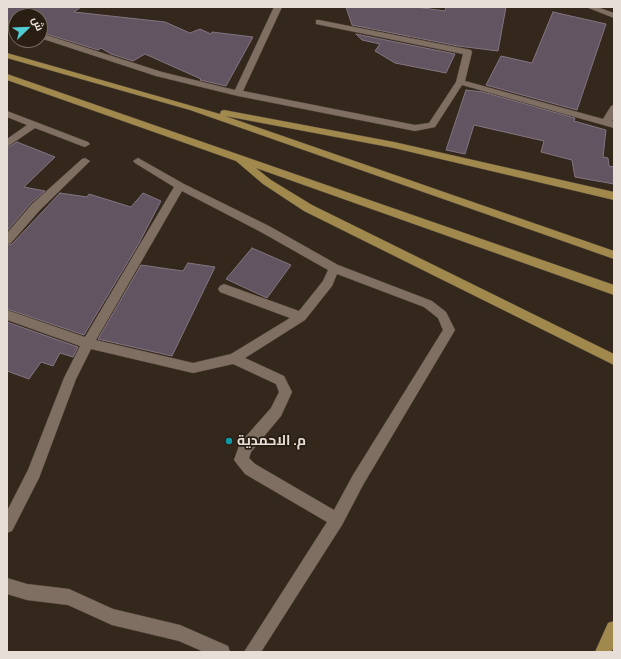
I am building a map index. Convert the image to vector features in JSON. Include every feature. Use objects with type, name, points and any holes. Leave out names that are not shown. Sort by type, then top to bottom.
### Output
[{"type":"main road","points":[[7,55],[193,108],[614,255]]},
{"type":"main road","points":[[7,77],[234,155],[614,290]]},
{"type":"main road","points":[[193,108],[387,143],[614,196]]},
{"type":"main road","points":[[234,155],[267,182],[308,208],[611,361]]},
{"type":"main road","points":[[603,652],[614,629]]},
{"type":"street","points":[[238,93],[278,7]]},
{"type":"street","points":[[590,7],[614,16]]},
{"type":"street","points":[[48,38],[159,74],[238,93],[415,128],[432,125],[460,82],[468,52],[319,22]]},
{"type":"street","points":[[460,82],[610,124],[614,108]]},
{"type":"street","points":[[7,114],[85,144]]},
{"type":"street","points":[[7,144],[34,124]]},
{"type":"street","points":[[7,240],[36,207],[85,161]]},
{"type":"street","points":[[138,161],[180,186],[264,229],[334,268],[428,304],[442,315],[449,330],[358,480],[337,520],[252,652]]},
{"type":"street","points":[[7,526],[34,473],[70,378],[88,343],[180,186]]},
{"type":"street","points":[[7,315],[88,343],[193,368],[234,359],[301,317],[328,283],[334,268]]},
{"type":"street","points":[[224,288],[301,317]]},
{"type":"street","points":[[234,359],[280,380],[286,392],[276,412],[245,448],[241,460],[250,469],[337,520]]},
{"type":"street","points":[[7,586],[26,592],[69,597],[112,617],[180,633],[222,652]]},
{"type":"building","points":[[7,7],[81,7],[74,12],[165,22],[190,33],[200,29],[211,34],[212,32],[253,37],[226,86],[200,80],[201,79],[145,54],[133,61],[111,54],[101,48],[98,50],[48,34],[48,8],[8,8],[7,21]]},
{"type":"building","points":[[346,7],[416,7],[445,11],[446,7],[506,7],[498,51],[458,46],[352,25]]},
{"type":"building","points":[[553,12],[606,24],[577,110],[486,85],[501,56],[532,63]]},
{"type":"building","points":[[356,34],[455,54],[446,73],[395,63],[375,51],[380,44],[362,40]]},
{"type":"building","points":[[466,90],[483,92],[575,118],[574,121],[606,130],[603,157],[608,158],[609,166],[614,167],[614,184],[575,177],[572,160],[541,152],[544,141],[474,125],[465,154],[446,150]]},
{"type":"building","points":[[17,142],[55,157],[24,187],[45,191],[31,203],[7,231],[7,148]]},
{"type":"building","points":[[60,193],[87,197],[89,194],[131,207],[143,193],[161,201],[138,245],[84,335],[7,309],[7,245],[12,244]]},
{"type":"building","points":[[252,248],[291,265],[267,298],[226,279]]},
{"type":"building","points":[[188,263],[215,267],[172,356],[98,339],[141,265],[183,271]]},
{"type":"building","points":[[7,322],[78,347],[73,357],[60,353],[53,366],[41,362],[29,379],[7,371]]},
{"type":"place","name":"م. الاحمدية","points":[[229,441]]}]
